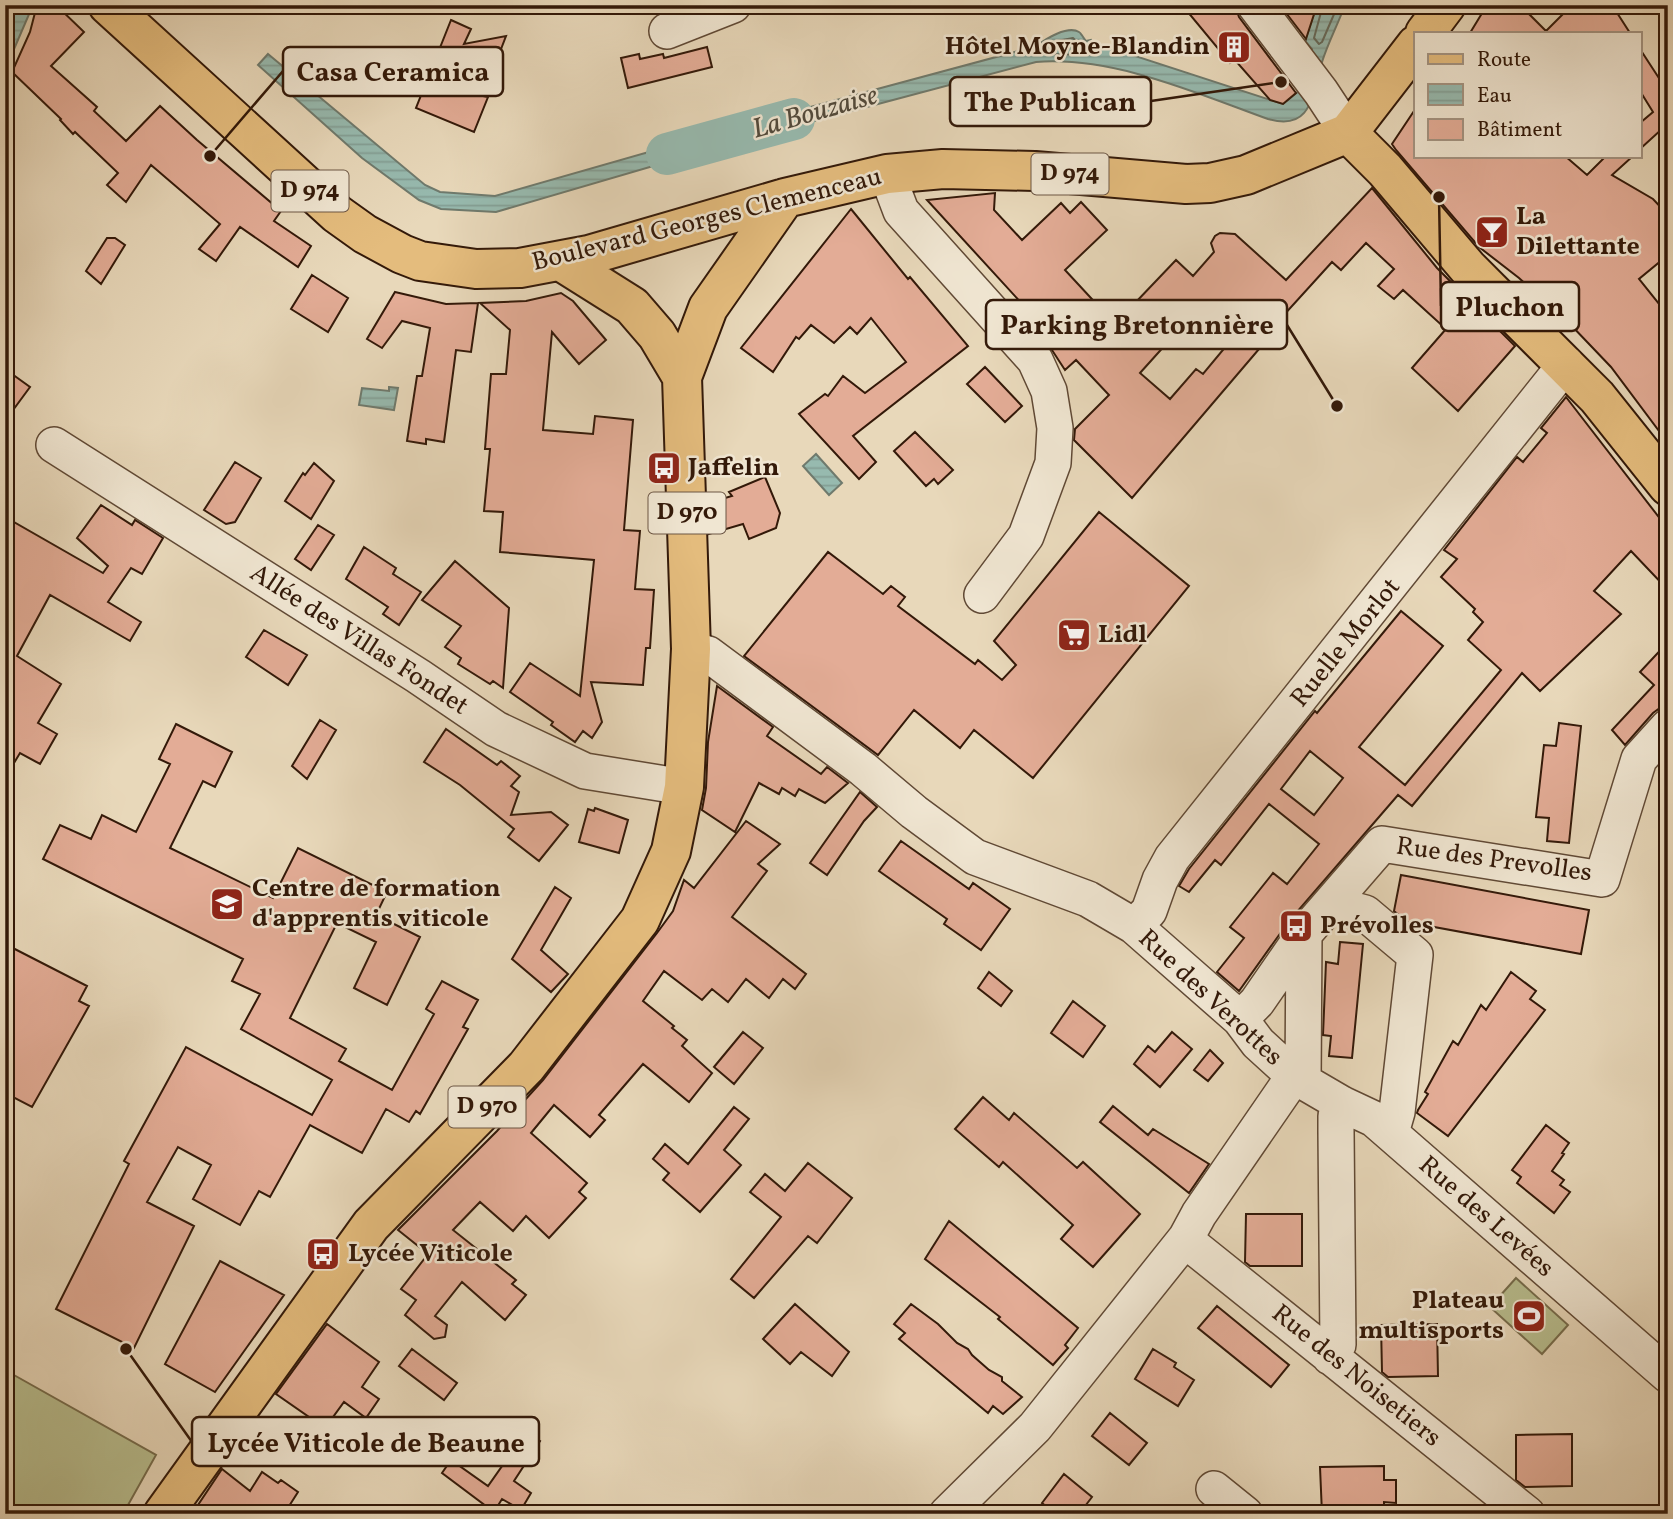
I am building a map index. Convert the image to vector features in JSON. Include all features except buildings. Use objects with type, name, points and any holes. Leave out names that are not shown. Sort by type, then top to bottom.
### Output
[{"type":"main road","name":"Boulevard Georges Clemenceau","points":[[108,5],[272,158],[337,214],[365,234],[402,254],[420,261],[475,269],[562,262],[785,198],[887,174],[943,169],[1035,171],[1186,184],[1210,183],[1246,175],[1348,134]]},
{"type":"main road","points":[[1426,32],[1446,5]]},
{"type":"main road","points":[[1414,49],[1348,134],[1385,170],[1468,268],[1597,397],[1668,486]]},
{"type":"main road","points":[[682,377],[708,308],[785,198]]},
{"type":"main road","points":[[562,262],[632,306],[657,335],[682,377]]},
{"type":"main road","name":"D 970","points":[[163,1514],[371,1225],[526,1067],[640,920],[671,851],[684,787],[691,649],[682,377]]},
{"type":"street","points":[[667,31],[733,5]]},
{"type":"street","points":[[1255,5],[1312,80],[1348,134]]},
{"type":"street","points":[[887,174],[901,211],[1035,360],[1049,391],[1055,428],[1053,463],[1027,536],[982,595]]},
{"type":"street","name":"Ruelle Morlot","points":[[1134,926],[1149,911],[1160,880],[1172,858],[1566,364]]},
{"type":"street","name":"Allée des Villas Fondet","points":[[54,445],[418,676],[496,729],[585,771],[684,787]]},
{"type":"street","name":"Rue des Verottes","points":[[691,649],[708,654],[863,769],[914,812],[975,857],[1088,899],[1134,926],[1240,1019],[1258,1043],[1298,1079],[1199,1214],[1186,1238],[1035,1427],[947,1514]]},
{"type":"street","name":"Rue des Prevolles","points":[[1240,1019],[1257,1002],[1304,934],[1382,844],[1602,878],[1639,759],[1668,727]]},
{"type":"street","points":[[1331,904],[1364,913],[1415,955],[1397,1112],[1391,1133]]},
{"type":"street","points":[[1298,1079],[1304,934]]},
{"type":"street","name":"Rue des Levées","points":[[1298,1079],[1374,1119],[1668,1376]]},
{"type":"street","points":[[1330,1357],[1338,1345],[1336,1116],[1342,1104]]},
{"type":"street","name":"Rue des Noisetiers","points":[[1186,1238],[1527,1514]]},
{"type":"street","points":[[1214,1489],[1245,1514]]},
{"type":"green space","name":"Plateau multisports","points":[[1516,1278],[1568,1325],[1542,1354],[1490,1307]]},
{"type":"green space","points":[[5,1370],[156,1455],[123,1514],[5,1514]]},
{"type":"water","points":[[5,5],[33,5],[5,70]]},
{"type":"water","points":[[1317,5],[1345,5],[1324,55],[1308,107],[1294,120],[1283,122],[1268,119],[1154,78],[1124,71],[1095,65],[1036,62],[739,141],[736,127],[1037,46],[1069,30],[1079,32],[1086,41],[1091,40],[1283,104],[1301,89],[1312,49],[1305,41]]},
{"type":"water","points":[[268,54],[425,185],[440,192],[495,196],[722,131],[725,145],[496,212],[441,209],[419,200],[362,158],[258,65]]},
{"type":"water","points":[[389,387],[398,388],[394,410],[359,405],[362,388],[389,391]]},
{"type":"water","points":[[816,454],[842,483],[829,495],[803,466]]},
{"type":"waterway","name":"La Bouzaise","points":[[667,154],[794,119]]},
{"type":"place","name":"Hôtel Moyne-Blandin","points":[[1234,47]]},
{"type":"place","name":"The Publican","points":[[1281,82]]},
{"type":"place","name":"Casa Ceramica","points":[[210,156]]},
{"type":"place","name":"Pluchon","points":[[1439,197]]},
{"type":"place","name":"La Dilettante","points":[[1492,232]]},
{"type":"place","name":"Parking Bretonnière","points":[[1337,406]]},
{"type":"place","name":"Jaffelin","points":[[664,468]]},
{"type":"place","name":"Lidl","points":[[1074,635]]},
{"type":"place","name":"Centre de formation d'apprentis viticole","points":[[227,904]]},
{"type":"place","name":"Prévolles","points":[[1296,926]]},
{"type":"place","name":"Lycée Viticole","points":[[323,1254]]},
{"type":"place","name":"Plateau multisports","points":[[1529,1316]]},
{"type":"place","name":"Lycée Viticole de Beaune","points":[[126,1349]]}]
